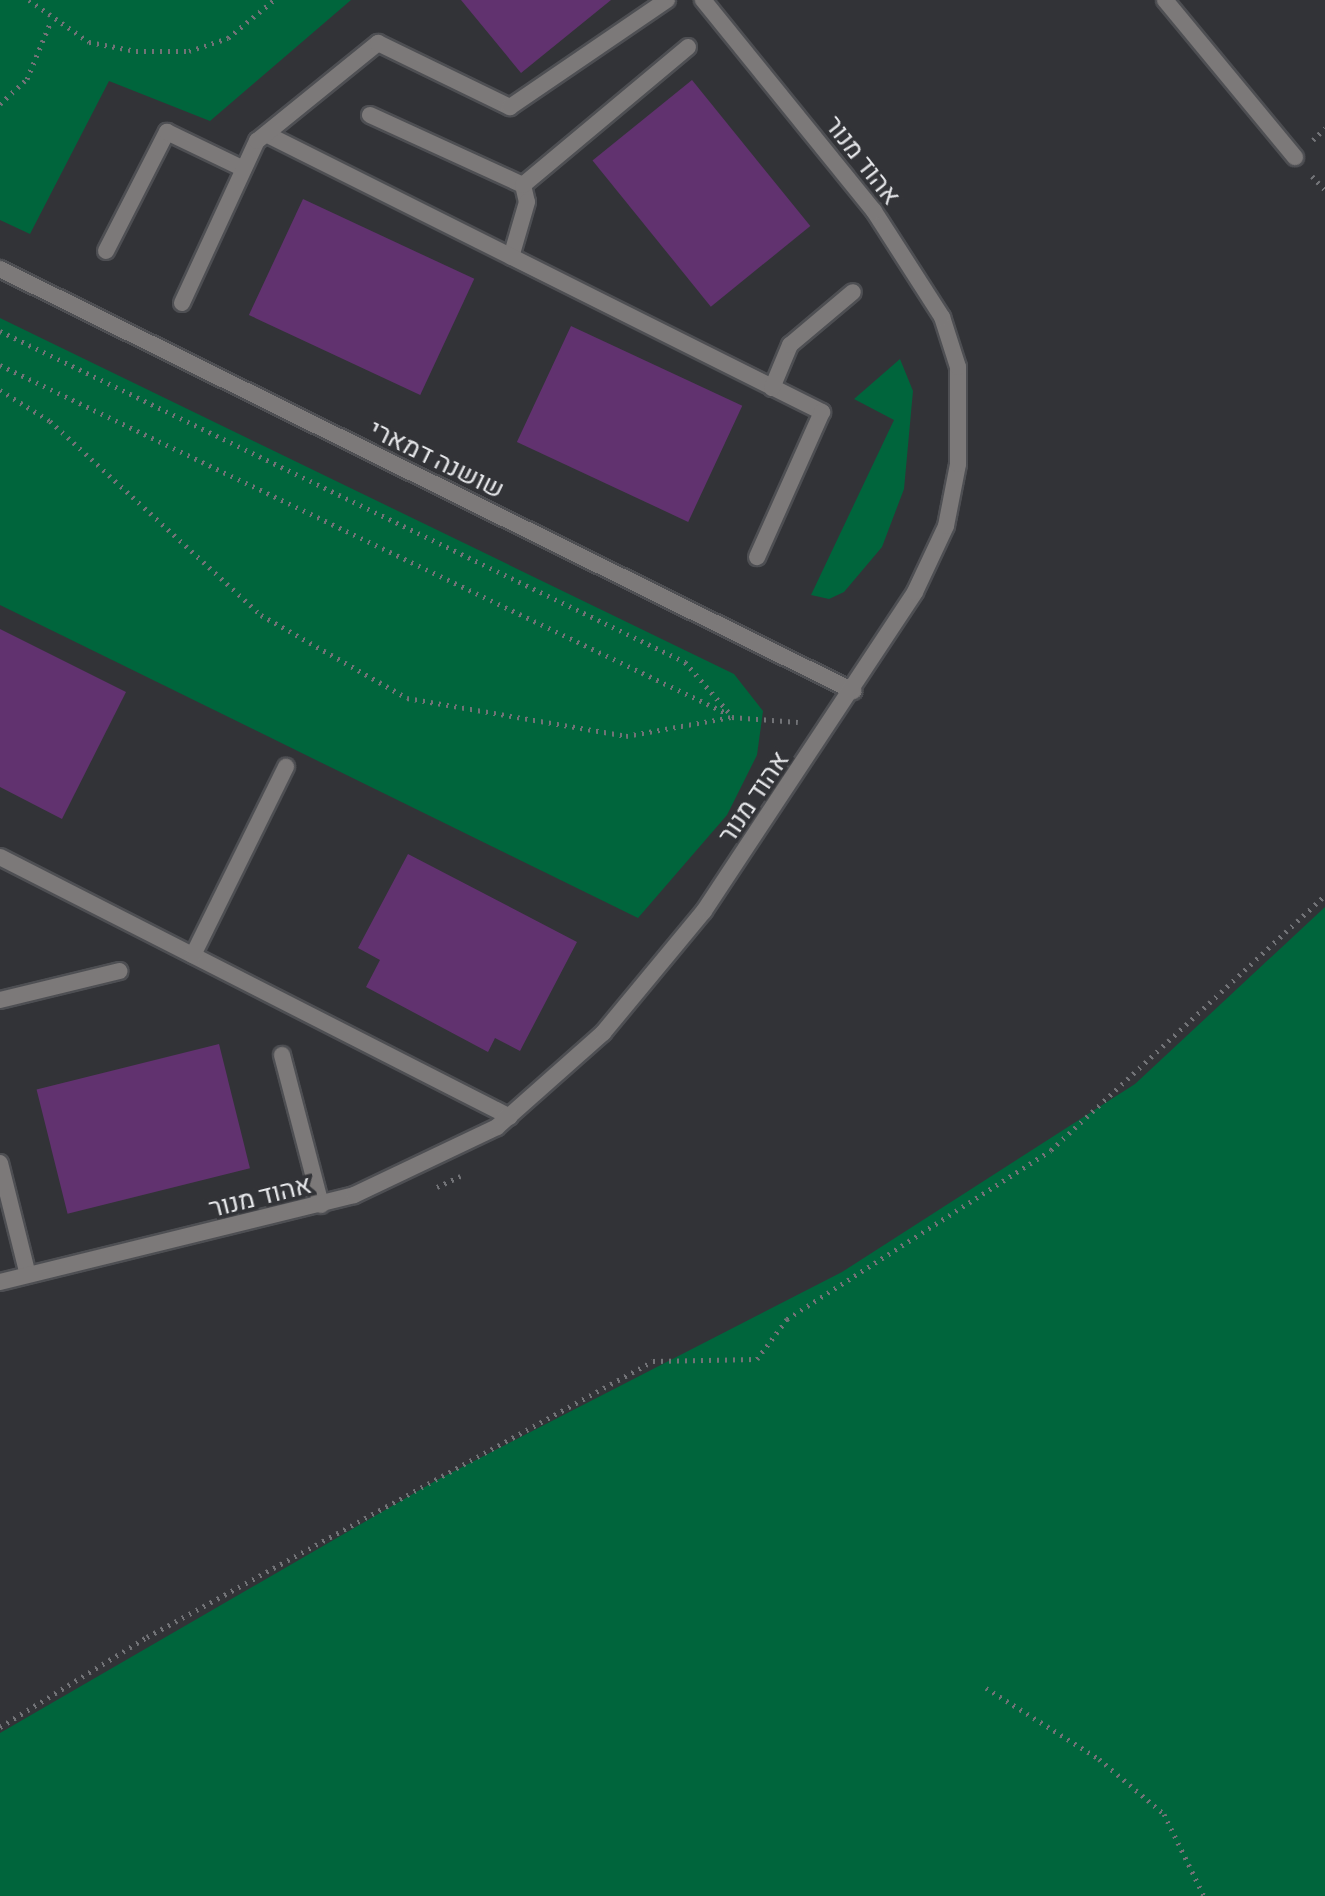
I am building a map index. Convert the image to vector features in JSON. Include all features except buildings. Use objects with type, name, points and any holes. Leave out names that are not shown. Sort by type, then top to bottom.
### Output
[{"type":"street","points":[[182,303],[244,169],[266,134],[378,43],[510,107],[667,0]]},
{"type":"street","name":"אהוד מנור","points":[[0,1282],[321,1205],[405,1175],[510,1117],[646,984],[831,725],[946,526],[963,417],[958,367],[942,317],[874,211],[703,0]]},
{"type":"street","points":[[1165,0],[1295,157]]},
{"type":"street","points":[[523,185],[688,47]]},
{"type":"street","points":[[370,115],[523,185]]},
{"type":"street","points":[[106,251],[167,132],[244,169]]},
{"type":"street","points":[[266,134],[822,412],[757,557]]},
{"type":"street","points":[[511,257],[527,202],[523,185]]},
{"type":"street","name":"שושנה דמארי","points":[[0,269],[853,691]]},
{"type":"street","points":[[772,388],[790,345],[853,292]]},
{"type":"street","points":[[193,955],[286,767]]},
{"type":"street","points":[[0,857],[510,1117]]},
{"type":"street","points":[[0,1000],[120,971]]},
{"type":"street","points":[[282,1055],[321,1205]]},
{"type":"street","points":[[0,1163],[28,1275]]},
{"type":"path","points":[[29,0],[51,21],[89,42],[189,51],[228,38],[274,0]]},
{"type":"path","points":[[0,104],[27,79],[51,21]]},
{"type":"path","points":[[0,331],[685,662],[732,717]]},
{"type":"path","points":[[0,365],[732,717]]},
{"type":"path","points":[[0,390],[50,421],[261,615],[407,698],[626,736],[732,717],[831,725]]},
{"type":"path","points":[[0,1727],[147,1637],[653,1361],[757,1359],[787,1319],[1051,1150],[1325,895]]},
{"type":"path","points":[[424,1192],[474,1166]]},
{"type":"path","points":[[986,1688],[1099,1759],[1164,1814],[1204,1896]]},
{"type":"green space","points":[[0,0],[351,0],[210,121],[109,81],[30,234],[0,220]]},
{"type":"green space","points":[[0,318],[734,674],[763,711],[757,755],[727,815],[638,918],[0,605]]},
{"type":"green space","points":[[900,359],[913,391],[904,489],[882,547],[844,592],[829,599],[811,595],[894,420],[854,399]]},
{"type":"green space","points":[[1325,907],[1325,1896],[0,1896],[0,1733],[437,1480],[842,1272],[1135,1084]]}]
